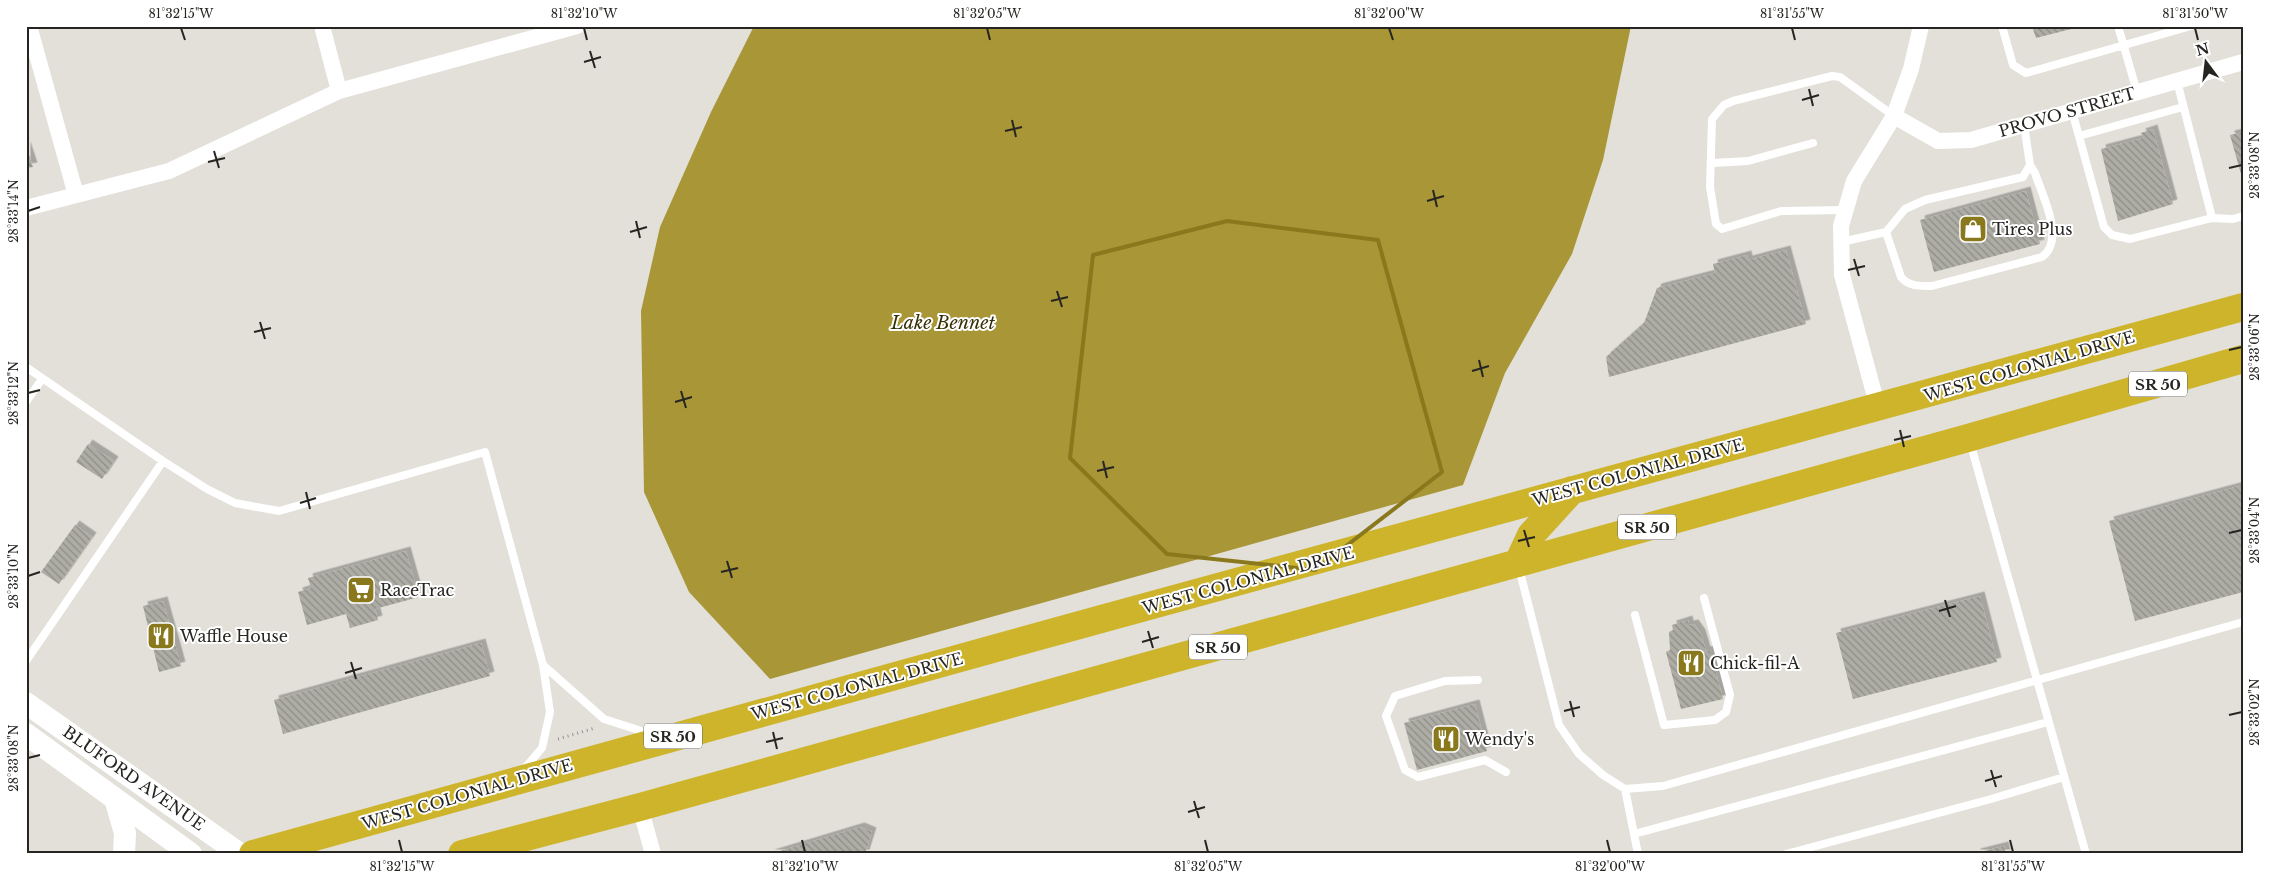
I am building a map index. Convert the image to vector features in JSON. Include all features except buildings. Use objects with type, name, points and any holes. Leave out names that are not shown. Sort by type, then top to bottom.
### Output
[{"type":"highway","name":"WEST COLONIAL DRIVE","points":[[253,854],[686,732],[1878,408],[2243,306]]},
{"type":"highway","name":"SR 50","points":[[462,854],[640,807],[1109,677],[1968,438],[2243,359]]},
{"type":"highway","points":[[1518,563],[1531,535],[1572,490]]},
{"type":"street","points":[[29,26],[76,195]]},
{"type":"street","points":[[322,26],[339,91]]},
{"type":"street","points":[[26,208],[169,171],[339,91],[577,26]]},
{"type":"street","points":[[1878,408],[1842,275],[1841,226],[1854,181],[1894,116],[1911,69],[1921,26]]},
{"type":"street","name":"PROVO STREET","points":[[1894,116],[1938,141],[1971,140],[2243,62]]},
{"type":"street","name":"BLUFORD AVENUE","points":[[26,703],[240,854]]},
{"type":"street","name":"BLUFORD AVENUE","points":[[26,734],[191,854]]},
{"type":"street","points":[[115,799],[125,833],[124,854]]},
{"type":"street","points":[[640,807],[653,854]]},
{"type":"lane","points":[[2002,26],[2013,65],[2026,73],[2191,26]]},
{"type":"lane","points":[[2118,26],[2137,92]]},
{"type":"lane","points":[[1846,210],[1781,211],[1722,229],[1718,228],[1710,187],[1712,119],[1724,104],[1818,78],[1840,77],[1894,116]]},
{"type":"lane","points":[[2177,81],[2212,218]]},
{"type":"lane","points":[[2079,136],[2183,106]]},
{"type":"lane","points":[[2072,111],[2104,227],[2112,235],[2130,239],[2212,218],[2233,219],[2243,216]]},
{"type":"lane","points":[[1886,232],[1901,277],[1905,282],[1920,286],[1932,286],[2042,257],[2048,252],[2054,236],[2035,173],[2030,165],[2024,125]]},
{"type":"lane","points":[[1712,163],[1748,161],[1813,143]]},
{"type":"lane","points":[[1841,242],[1886,232],[1905,209],[1925,200],[2023,177],[2030,165]]},
{"type":"lane","points":[[26,366],[42,379],[163,461],[235,503],[279,511],[485,452],[543,665],[550,712],[542,748],[515,780]]},
{"type":"lane","points":[[26,402],[42,379]]},
{"type":"lane","points":[[1968,438],[2086,854]]},
{"type":"lane","points":[[26,661],[163,461]]},
{"type":"lane","points":[[1518,563],[1559,725],[1579,754],[1603,775],[1625,789],[1662,786],[2243,622]]},
{"type":"lane","points":[[1635,615],[1664,725],[1715,720],[1726,712],[1730,695],[1704,598]]},
{"type":"lane","points":[[543,665],[604,719],[652,734],[686,732]]},
{"type":"lane","points":[[1478,680],[1445,681],[1395,696],[1386,716],[1405,770],[1418,777],[1485,760],[1506,772]]},
{"type":"lane","points":[[1634,834],[2048,722]]},
{"type":"lane","points":[[1786,854],[1991,799],[2064,777]]},
{"type":"lane","points":[[1625,789],[1638,854]]},
{"type":"path","points":[[557,739],[600,727]]},
{"type":"highlighted area","points":[[1227,221],[1378,240],[1442,472],[1315,570],[1167,554],[1070,458],[1093,255]]},
{"type":"water","name":"Lake Bennet","points":[[754,26],[1631,26],[1603,160],[1572,254],[1505,373],[1463,485],[770,679],[689,592],[644,492],[641,311],[660,227],[711,112]]},
{"type":"place","name":"Tires Plus","points":[[1973,229]]},
{"type":"place","name":"RaceTrac","points":[[361,590]]},
{"type":"place","name":"Waffle House","points":[[161,636]]},
{"type":"place","name":"Chick-fil-A","points":[[1691,663]]},
{"type":"place","name":"Wendy's","points":[[1446,739]]}]
